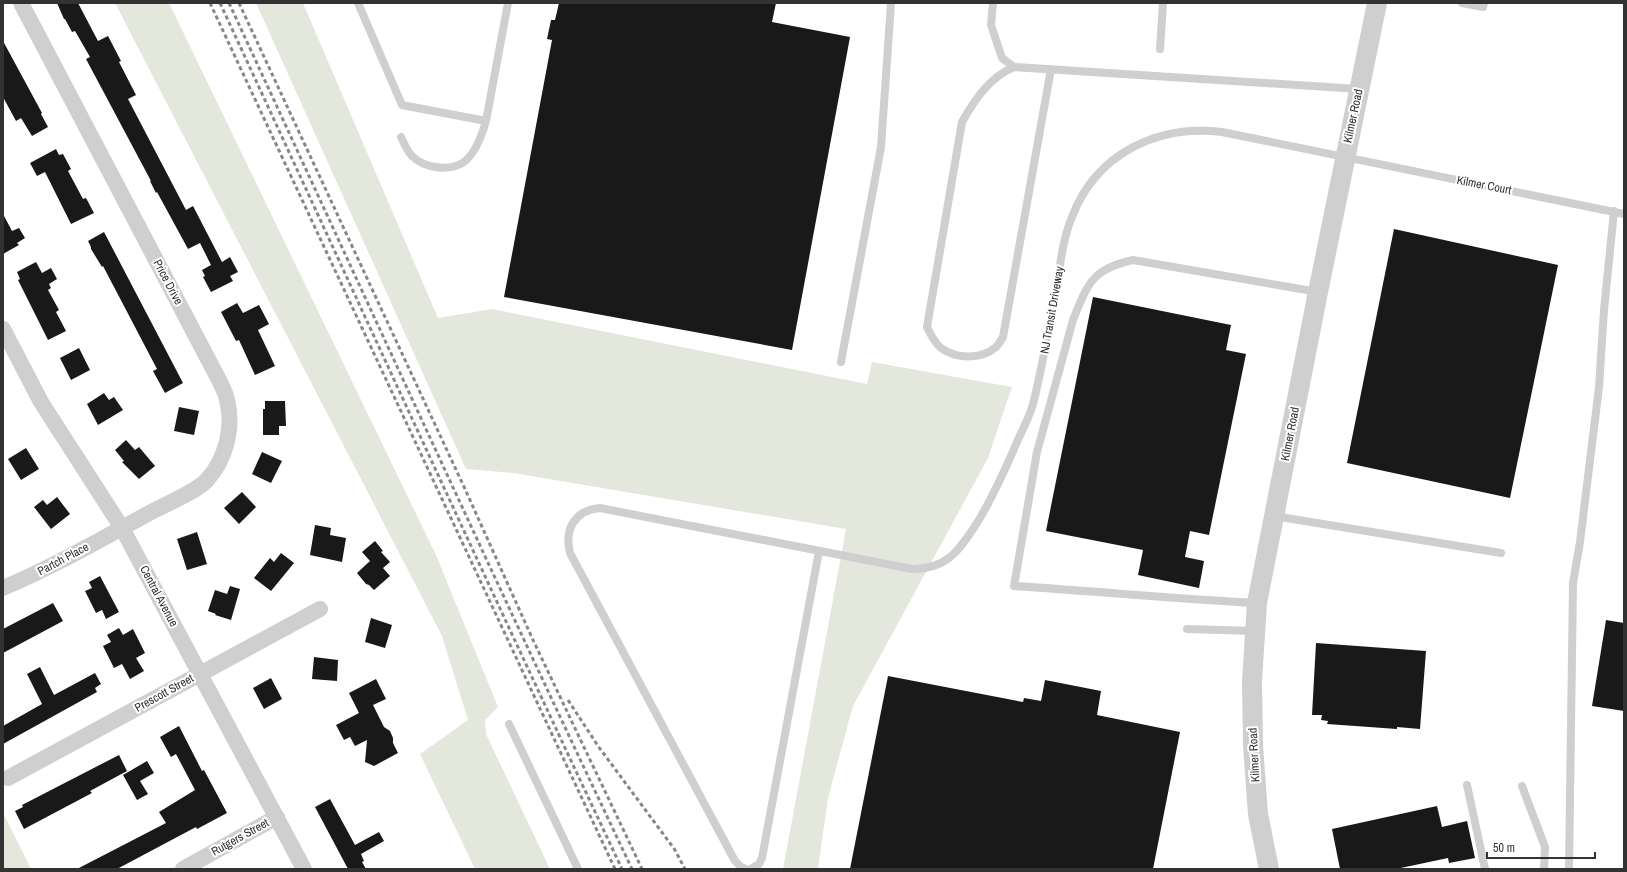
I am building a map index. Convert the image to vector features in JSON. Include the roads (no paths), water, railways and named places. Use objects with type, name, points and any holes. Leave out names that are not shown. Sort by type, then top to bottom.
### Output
[{"type":"street","name":"Price Drive","points":[[21,3],[219,380],[227,399],[230,422],[226,444],[218,464],[207,480],[190,491],[122,528]]},
{"type":"street","name":"Kilmer Road","points":[[1269,869],[1259,821],[1254,778],[1252,681],[1257,603],[1377,3]]},
{"type":"street","name":"Central Avenue","points":[[3,329],[8,352],[122,528],[304,869]]},
{"type":"street","name":"Partch Place","points":[[3,588],[28,577],[122,528]]},
{"type":"street","name":"Prescott Street","points":[[8,778],[320,609]]},
{"type":"street","name":"Rutgers Street","points":[[183,869],[277,816]]},
{"type":"lane","points":[[358,3],[402,105],[486,121]]},
{"type":"lane","points":[[401,137],[412,156],[425,164],[437,167],[453,167],[465,161],[483,134],[508,3]]},
{"type":"lane","points":[[841,362],[881,147],[891,3]]},
{"type":"lane","points":[[993,3],[991,24],[1002,58],[1014,67]]},
{"type":"lane","points":[[1160,49],[1163,3]]},
{"type":"lane","points":[[1462,3],[1483,7],[1484,3]]},
{"type":"lane","points":[[1051,69],[1003,337],[996,347],[983,354],[970,356],[953,354],[941,348],[933,339],[927,327],[962,122],[970,107],[990,83],[1001,73],[1014,67],[1051,69],[1359,89]]},
{"type":"lane","name":"NJ Transit Driveway","points":[[746,869],[741,867],[735,861],[570,553],[568,543],[569,531],[574,522],[590,509],[600,508],[912,569],[924,569],[945,562],[955,554],[963,544],[998,487],[1034,403],[1065,238],[1071,218],[1079,201],[1092,181],[1106,166],[1122,153],[1157,136],[1177,132],[1208,130],[1345,157]]},
{"type":"lane","name":"Kilmer Court","points":[[1345,157],[1624,214]]},
{"type":"lane","points":[[1569,869],[1572,583],[1580,542],[1599,387],[1604,310],[1614,212]]},
{"type":"lane","points":[[1257,603],[1014,586],[1037,452],[1081,300],[1094,278],[1106,268],[1133,260],[1318,292]]},
{"type":"lane","points":[[1274,516],[1501,553]]},
{"type":"lane","points":[[751,869],[759,864],[762,858],[819,550]]},
{"type":"lane","points":[[1187,629],[1256,631]]},
{"type":"lane","points":[[509,724],[578,869]]},
{"type":"lane","points":[[1467,785],[1485,869]]},
{"type":"lane","points":[[1522,786],[1545,847],[1544,869]]},
{"type":"railway","points":[[210,3],[615,869]]},
{"type":"railway","points":[[220,3],[470,545],[622,869]]},
{"type":"railway","points":[[229,3],[632,869]]},
{"type":"railway","points":[[239,3],[465,489],[533,640],[642,869]]},
{"type":"railway","points":[[568,700],[598,746],[675,850],[685,869]]}]
